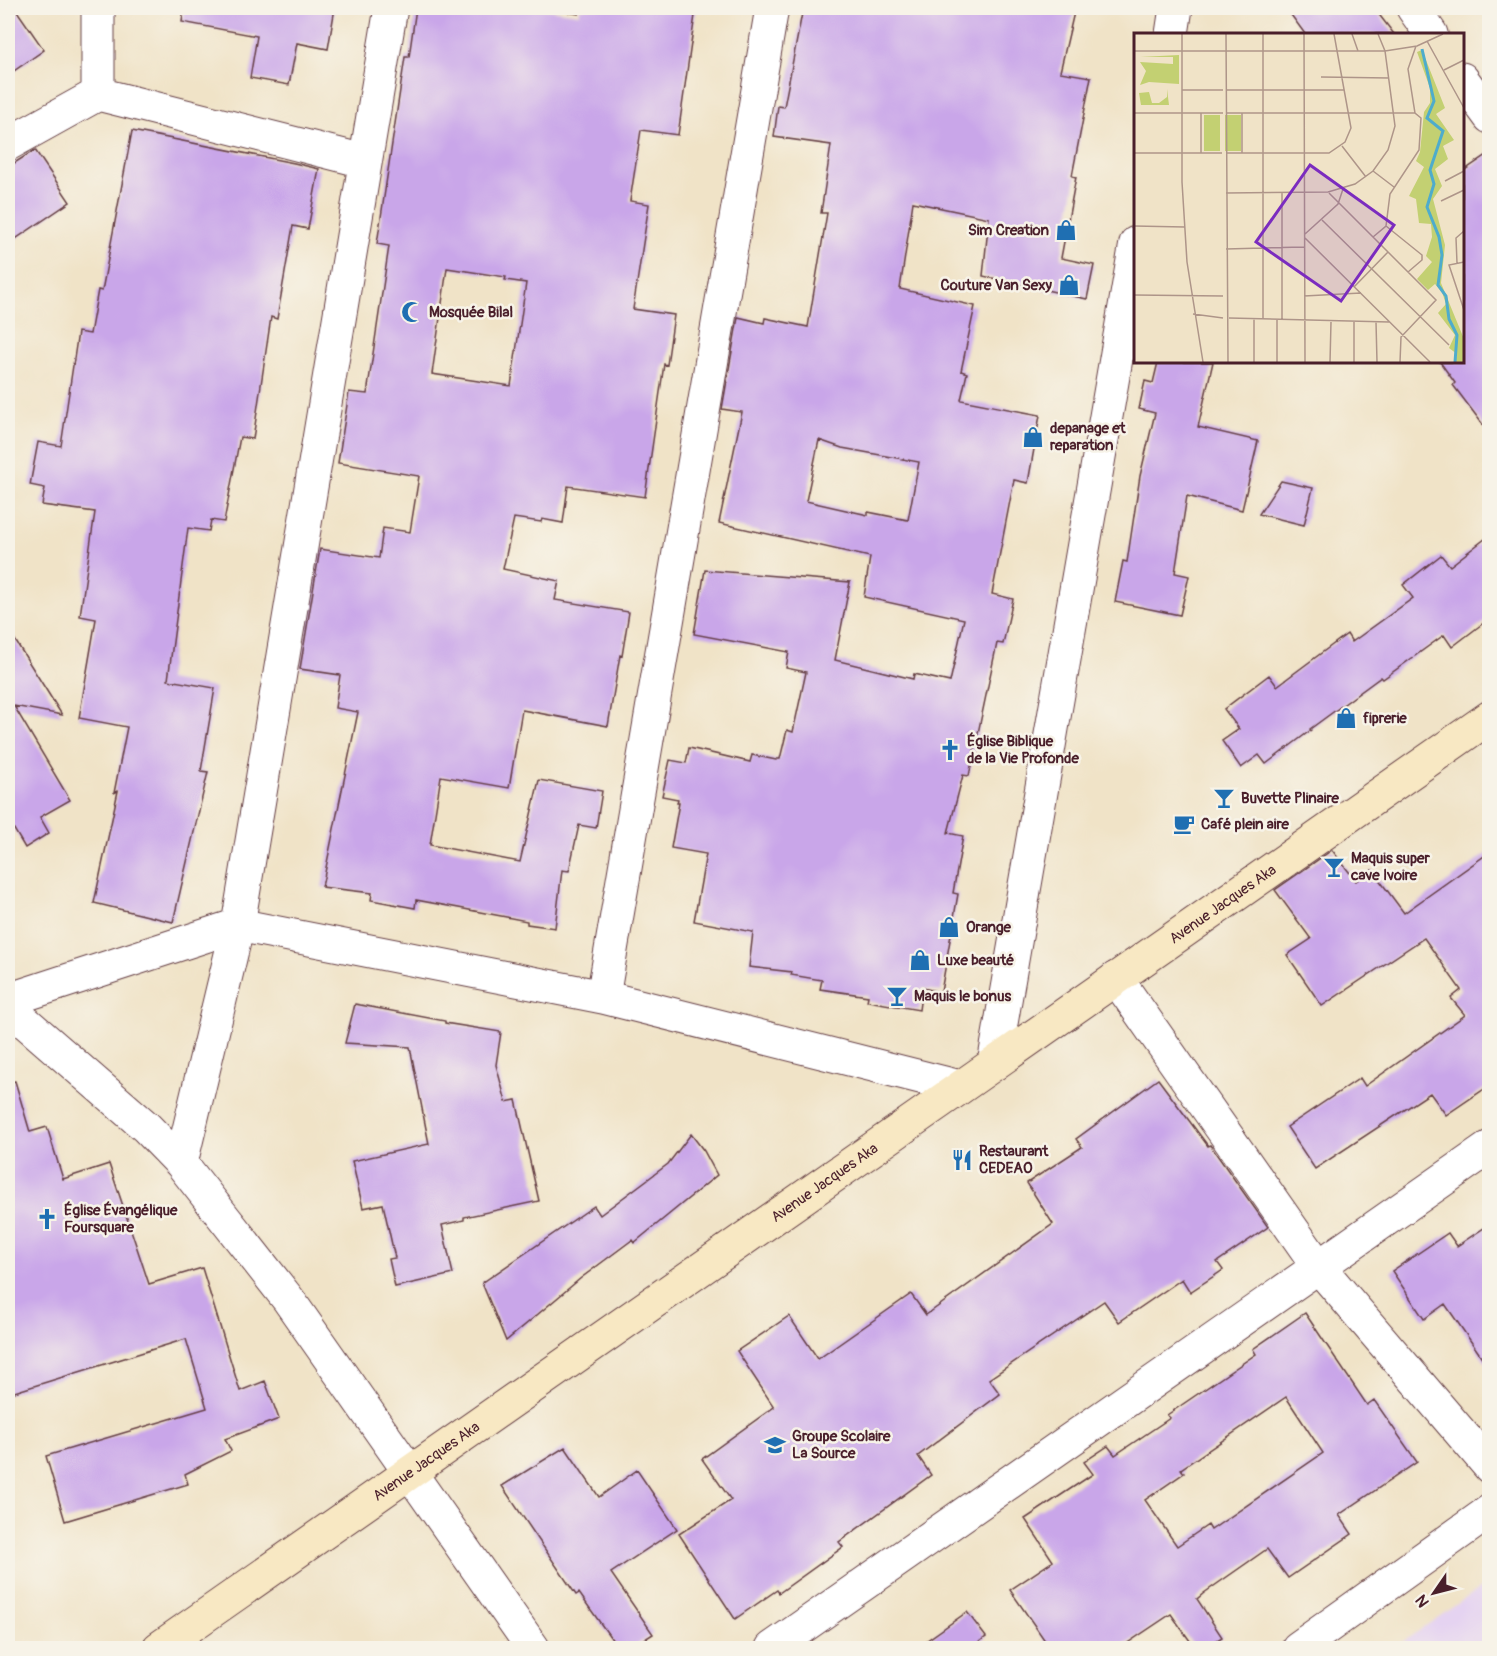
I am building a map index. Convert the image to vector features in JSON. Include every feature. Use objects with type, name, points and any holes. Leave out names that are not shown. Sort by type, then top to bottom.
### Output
[{"type":"street","points":[[98,8],[98,94]]},
{"type":"street","points":[[181,1163],[238,925],[391,8]]},
{"type":"street","points":[[603,997],[772,8]]},
{"type":"street","points":[[1172,33],[1176,8]]},
{"type":"street","points":[[1413,8],[1430,33]]},
{"type":"street","points":[[1464,82],[1490,117]]},
{"type":"street","points":[[8,144],[98,94],[364,161]]},
{"type":"street","points":[[993,1064],[1134,254]]},
{"type":"street","name":"Avenue Jacques Aka","points":[[159,1648],[1490,717]]},
{"type":"street","points":[[8,1000],[238,925],[603,997],[960,1088]]},
{"type":"street","points":[[1116,978],[1318,1266],[1490,1467]]},
{"type":"street","points":[[8,1007],[146,1127],[181,1163],[288,1299],[533,1648]]},
{"type":"street","points":[[772,1648],[1490,1147]]},
{"type":"street","points":[[1298,1648],[1490,1511]]},
{"type":"shaded area","points":[[1489,1582],[1489,1648],[1394,1648]]},
{"type":"building","points":[[8,8],[15,8],[44,50],[8,75]]},
{"type":"building","points":[[184,8],[335,8],[328,49],[297,43],[289,85],[250,78],[257,36],[182,22]]},
{"type":"building","points":[[416,8],[537,8],[579,14],[580,8],[696,8],[678,135],[641,130],[630,201],[649,204],[633,309],[674,315],[667,365],[664,364],[645,497],[568,486],[563,523],[542,519],[541,522],[514,518],[503,569],[559,581],[555,600],[629,612],[608,726],[522,710],[509,788],[441,776],[430,845],[520,862],[539,780],[602,791],[596,828],[579,825],[569,871],[562,870],[555,928],[416,900],[415,908],[371,900],[372,893],[322,887],[358,712],[335,708],[340,675],[300,669],[320,549],[379,558],[383,528],[410,532],[419,476],[338,463],[349,392],[367,394],[389,246],[377,244],[405,57],[409,57]],"holes":[[[447,268],[506,277],[505,280],[526,283],[511,386],[432,374]]]},
{"type":"building","points":[[803,8],[1075,8],[1060,72],[1091,77],[1072,176],[1076,177],[1061,258],[1094,265],[1087,299],[983,276],[989,218],[913,202],[900,289],[975,306],[961,371],[967,373],[961,400],[1040,415],[1028,483],[1014,480],[992,594],[1013,599],[1003,644],[997,643],[969,776],[963,775],[948,833],[963,836],[953,893],[958,894],[941,992],[922,988],[919,1010],[867,1001],[868,996],[820,989],[822,980],[791,975],[792,972],[749,967],[753,932],[694,921],[706,854],[671,848],[679,803],[677,803],[678,799],[662,796],[670,760],[686,763],[689,748],[750,762],[752,755],[780,759],[787,730],[793,732],[806,672],[786,668],[789,652],[694,634],[705,570],[850,582],[835,660],[913,679],[914,674],[950,682],[964,619],[864,597],[870,557],[719,523],[742,412],[722,409],[738,317],[764,323],[765,318],[808,327],[827,213],[821,213],[831,145],[774,137],[778,106],[784,107]],"holes":[[[819,440],[842,448],[919,462],[908,520],[868,512],[868,515],[806,501]]]},
{"type":"building","points":[[1286,8],[1374,8],[1393,33],[1304,33]]},
{"type":"building","points":[[132,131],[319,169],[308,229],[293,226],[277,319],[271,317],[253,439],[240,437],[224,522],[211,520],[209,531],[188,528],[168,680],[215,688],[201,771],[208,772],[173,922],[94,903],[118,791],[114,793],[127,727],[79,718],[96,619],[80,616],[95,512],[42,505],[45,488],[30,485],[38,442],[61,446],[78,332],[90,334],[98,290],[102,291]]},
{"type":"building","points":[[35,150],[70,202],[8,244],[8,167]]},
{"type":"building","points":[[1490,153],[1490,434],[1453,385],[1455,383],[1441,363],[1464,363],[1464,171]]},
{"type":"building","points":[[1158,363],[1213,363],[1198,427],[1258,441],[1242,510],[1187,496],[1175,573],[1189,576],[1180,615],[1115,602],[1123,561],[1127,562],[1140,476],[1155,413],[1139,409],[1145,381],[1153,383]]},
{"type":"building","points":[[1281,481],[1313,488],[1304,525],[1259,514]]},
{"type":"building","points":[[1490,535],[1490,618],[1452,647],[1444,635],[1383,679],[1381,677],[1266,764],[1259,755],[1241,768],[1222,741],[1239,729],[1224,709],[1269,675],[1277,686],[1347,634],[1352,642],[1413,598],[1403,585],[1441,555],[1450,566]]},
{"type":"building","points":[[8,629],[62,715],[14,706],[70,800],[40,817],[49,833],[25,848],[8,819]]},
{"type":"building","points":[[1332,850],[1356,881],[1372,870],[1404,913],[1490,852],[1490,1085],[1446,1115],[1430,1093],[1315,1169],[1287,1127],[1360,1078],[1365,1086],[1465,1015],[1451,998],[1461,990],[1424,938],[1322,1006],[1287,955],[1311,939],[1275,890]]},
{"type":"building","points":[[355,1004],[501,1032],[496,1065],[506,1102],[516,1100],[539,1201],[464,1217],[464,1220],[442,1225],[453,1274],[395,1287],[389,1259],[395,1258],[383,1204],[363,1208],[352,1161],[429,1144],[410,1047],[345,1043]]},
{"type":"building","points":[[1158,1079],[1208,1146],[1210,1145],[1268,1227],[1217,1262],[1223,1270],[1190,1292],[1182,1279],[1119,1322],[1104,1301],[989,1379],[1000,1394],[918,1456],[931,1475],[839,1542],[843,1547],[779,1593],[777,1590],[735,1619],[679,1534],[731,1500],[702,1459],[774,1407],[737,1351],[789,1316],[818,1359],[911,1294],[926,1315],[1053,1224],[1027,1183],[1082,1147],[1076,1139]]},
{"type":"building","points":[[15,1081],[30,1132],[47,1127],[63,1179],[109,1164],[149,1284],[202,1268],[240,1391],[265,1381],[279,1419],[225,1439],[231,1451],[185,1474],[188,1484],[65,1521],[46,1456],[207,1408],[186,1339],[8,1394],[8,1082]]},
{"type":"building","points":[[691,1134],[704,1151],[717,1175],[634,1243],[632,1240],[581,1278],[506,1341],[482,1283],[594,1206],[600,1215],[668,1164]]},
{"type":"building","points":[[1490,1224],[1490,1369],[1445,1304],[1424,1319],[1392,1271],[1448,1233],[1457,1246]]},
{"type":"building","points":[[1305,1313],[1367,1405],[1374,1400],[1417,1462],[1339,1515],[1352,1534],[1288,1578],[1267,1549],[1197,1599],[1222,1637],[1205,1648],[1195,1648],[1171,1614],[1120,1648],[1050,1648],[1010,1590],[1053,1561],[1025,1519],[1093,1474],[1084,1462],[1108,1446],[1115,1455],[1170,1418],[1167,1415],[1256,1354],[1253,1349]],"holes":[[[1286,1397],[1323,1453],[1211,1530],[1208,1525],[1177,1546],[1145,1500],[1184,1473],[1181,1469]]]},
{"type":"building","points":[[565,1447],[599,1497],[637,1470],[677,1529],[611,1573],[653,1634],[631,1648],[618,1648],[579,1593],[576,1595],[502,1486]]},
{"type":"building","points":[[967,1612],[986,1637],[970,1648],[916,1648]]},
{"type":"place","name":"Sim Creation","points":[[1066,230]]},
{"type":"place","name":"Couture Van Sexy","points":[[1069,285]]},
{"type":"place","name":"Mosquée Bilal","points":[[412,312]]},
{"type":"place","name":"depanage et reparation","points":[[1033,437]]},
{"type":"place","name":"fiprerie","points":[[1346,718]]},
{"type":"place","name":"Église Biblique de la Vie Profonde","points":[[950,750]]},
{"type":"place","name":"Buvette Plinaire","points":[[1224,798]]},
{"type":"place","name":"Café plein aire","points":[[1184,824]]},
{"type":"place","name":"Maquis super cave Ivoire","points":[[1334,867]]},
{"type":"place","name":"Orange","points":[[949,927]]},
{"type":"place","name":"Luxe beauté","points":[[920,960]]},
{"type":"place","name":"Maquis le bonus","points":[[897,996]]},
{"type":"place","name":"Restaurant CEDEAO","points":[[962,1160]]},
{"type":"place","name":"Église Évangélique Foursquare","points":[[47,1219]]},
{"type":"place","name":"Groupe Scolaire La Source","points":[[775,1445]]}]
